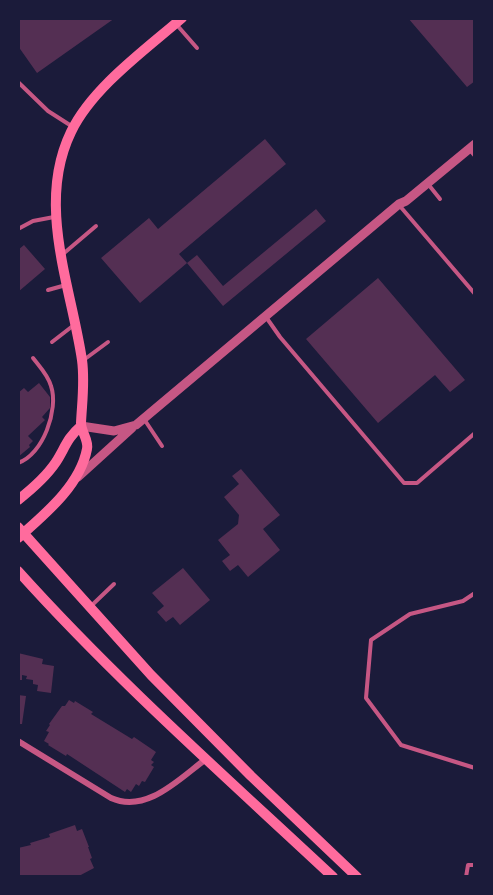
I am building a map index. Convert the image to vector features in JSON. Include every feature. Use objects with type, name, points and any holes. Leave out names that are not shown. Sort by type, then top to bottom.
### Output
[{"type":"main road","points":[[179,21],[101,90],[83,111],[65,147],[58,172],[55,196],[56,216],[82,361],[84,395],[81,426],[87,440],[87,450],[70,485],[43,515],[20,533],[151,675],[357,877]]},
{"type":"main road","points":[[18,500],[49,472],[58,460],[68,438],[81,426]]},
{"type":"main road","points":[[18,571],[80,638],[333,877]]},
{"type":"street","points":[[70,485],[140,422],[399,204],[473,149]]},
{"type":"street","points":[[81,426],[114,431],[140,422]]},
{"type":"street","points":[[18,741],[111,798],[125,803],[151,799],[206,759]]},
{"type":"lane","points":[[179,21],[197,48]]},
{"type":"lane","points":[[18,82],[48,111],[73,127]]},
{"type":"lane","points":[[427,183],[440,199]]},
{"type":"lane","points":[[399,204],[475,294]]},
{"type":"lane","points":[[18,229],[33,221],[56,216]]},
{"type":"lane","points":[[62,255],[96,226]]},
{"type":"lane","points":[[48,290],[67,285]]},
{"type":"lane","points":[[265,316],[280,337],[404,483],[417,483],[475,433]]},
{"type":"lane","points":[[52,342],[74,325]]},
{"type":"lane","points":[[82,361],[108,342]]},
{"type":"lane","points":[[18,463],[34,454],[41,444],[49,424],[52,408],[51,385],[33,358]]},
{"type":"lane","points":[[140,422],[162,446]]},
{"type":"lane","points":[[89,607],[114,584]]},
{"type":"lane","points":[[475,593],[463,601],[410,614],[371,640],[366,698],[401,745],[475,768]]},
{"type":"lane","points":[[466,877],[468,865],[475,865]]},
{"type":"building","points":[[18,18],[115,18],[37,73],[18,46]]},
{"type":"building","points":[[408,18],[475,18],[475,81],[467,87]]},
{"type":"building","points":[[265,139],[286,164],[179,254],[187,263],[140,303],[101,258],[149,218],[158,229]]},
{"type":"building","points":[[316,209],[326,221],[223,306],[187,263],[197,255],[223,286]]},
{"type":"building","points":[[24,245],[45,269],[18,292],[18,250]]},
{"type":"building","points":[[378,278],[465,380],[450,392],[435,375],[378,423],[306,339]]},
{"type":"building","points":[[39,383],[50,397],[50,408],[42,417],[45,420],[28,436],[33,441],[30,447],[18,457],[18,393],[24,388],[28,392]]},
{"type":"building","points":[[241,469],[280,515],[263,529],[280,550],[248,577],[238,565],[230,571],[222,561],[230,555],[218,540],[238,524],[239,515],[224,497],[239,484],[232,476]]},
{"type":"building","points":[[183,568],[210,600],[180,625],[173,617],[166,622],[157,612],[164,606],[152,593]]},
{"type":"building","points":[[18,653],[43,659],[42,664],[54,666],[51,693],[37,691],[38,685],[33,684],[33,680],[26,679],[27,676],[22,675],[22,680],[18,680]]},
{"type":"building","points":[[18,695],[26,696],[22,724],[18,724]]},
{"type":"building","points":[[69,700],[74,703],[75,701],[93,712],[91,714],[132,739],[134,737],[156,752],[151,760],[154,762],[151,765],[154,767],[145,782],[142,781],[139,786],[136,784],[131,792],[127,789],[125,792],[44,741],[49,732],[46,731],[49,724]]},
{"type":"building","points":[[75,825],[77,831],[82,829],[94,868],[77,877],[18,877],[18,848],[31,845],[30,843],[50,837],[49,834]]}]
